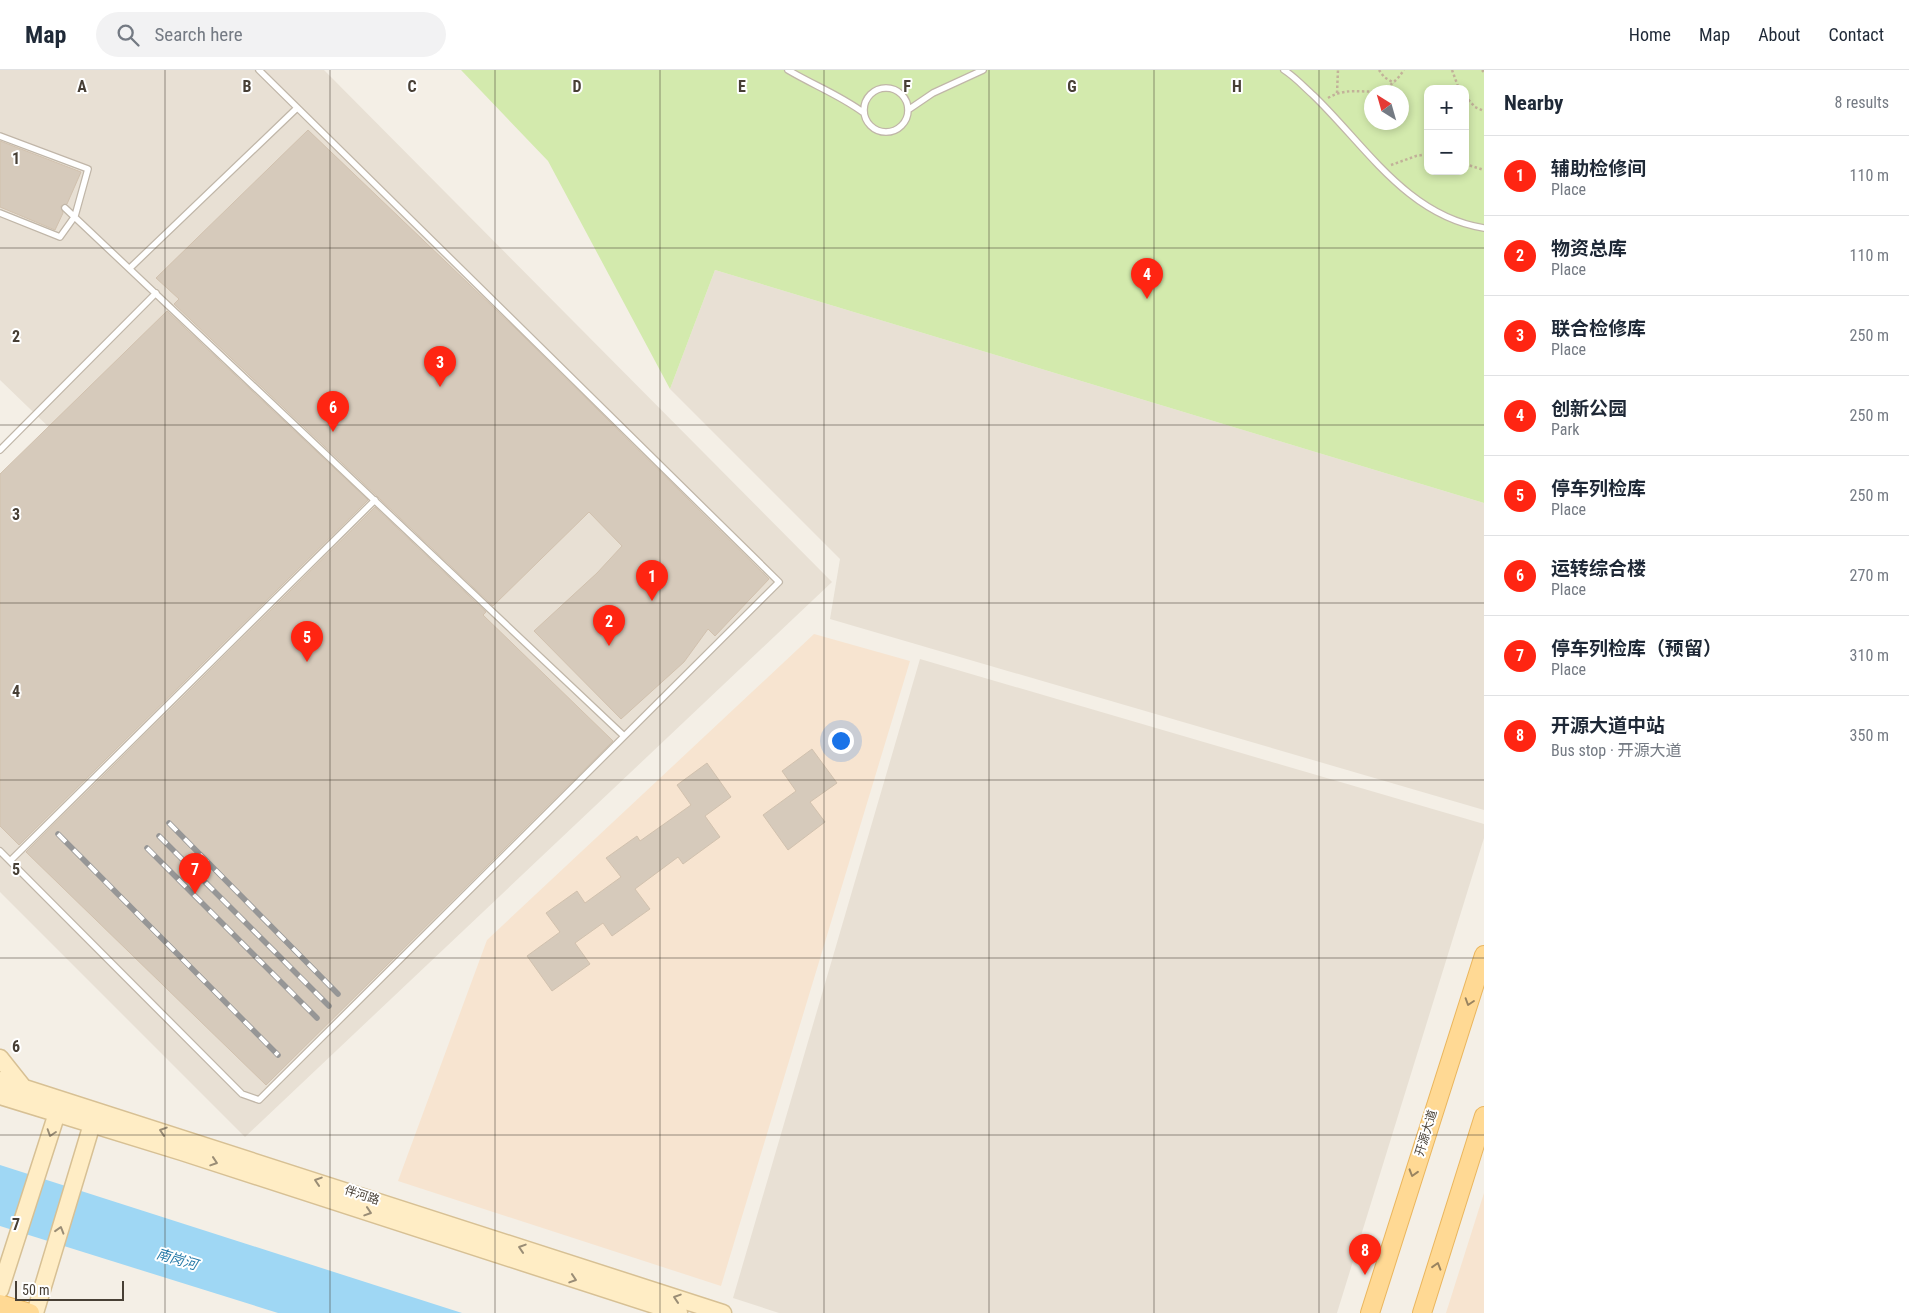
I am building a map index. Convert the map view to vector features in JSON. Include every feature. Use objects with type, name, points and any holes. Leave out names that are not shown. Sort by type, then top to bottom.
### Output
[{"type":"main road","name":"开源大道","points":[[1370,1313],[1484,955]]},
{"type":"main road","points":[[1422,1313],[1484,1116]]},
{"type":"main road","points":[[0,1304],[30,1313]]},
{"type":"street","points":[[0,1058],[23,1087]]},
{"type":"street","name":"伴河路","points":[[0,1080],[80,1104],[723,1313]]},
{"type":"street","name":"伴河路","points":[[0,1096],[679,1313]]},
{"type":"street","points":[[0,1290],[57,1113],[80,1104],[92,1124],[34,1313]]},
{"type":"lane","points":[[0,851],[242,1094],[259,1100],[779,582],[259,70]]},
{"type":"lane","points":[[788,70],[820,88],[844,98],[864,113],[870,126],[884,132],[898,128],[907,117],[908,110],[903,96],[891,88],[884,88],[877,89],[866,99],[864,113]]},
{"type":"lane","points":[[908,110],[933,93],[983,70]]},
{"type":"lane","points":[[1284,70],[1320,102],[1383,170],[1411,196],[1442,217],[1484,228]]},
{"type":"lane","points":[[130,268],[297,108]]},
{"type":"lane","points":[[0,136],[88,169],[75,216],[60,237],[0,213]]},
{"type":"lane","points":[[65,208],[624,736]]},
{"type":"lane","points":[[0,450],[156,294]]},
{"type":"lane","points":[[10,861],[374,500]]},
{"type":"path","points":[[1336,94],[1338,70]]},
{"type":"path","points":[[1379,70],[1384,77],[1394,83]]},
{"type":"path","points":[[1320,102],[1345,91],[1375,92],[1384,90],[1394,83],[1404,70]]},
{"type":"path","points":[[1452,70],[1458,85]]},
{"type":"path","points":[[1469,100],[1484,111]]},
{"type":"path","points":[[1383,170],[1400,161],[1424,155]]},
{"type":"path","points":[[1469,165],[1484,170]]},
{"type":"shaded area","points":[[0,70],[324,70],[832,582],[245,1137],[0,892],[0,493],[56,434],[0,380]]},
{"type":"shaded area","points":[[715,270],[1484,503],[1484,810],[830,619],[840,559],[670,389]]},
{"type":"shaded area","points":[[814,634],[910,661],[721,1286],[398,1181],[487,940]]},
{"type":"shaded area","points":[[920,659],[1484,824],[1484,838],[1337,1313],[779,1313],[733,1298]]},
{"type":"shaded area","points":[[1484,1193],[1484,1313],[1446,1313]]},
{"type":"green space","points":[[461,70],[1484,70],[1484,503],[715,270],[670,389],[548,161]]},
{"type":"water","name":"南岗河","points":[[0,1165],[462,1313],[278,1313],[0,1226]]},
{"type":"building","points":[[308,130],[516,329],[769,579],[715,636],[708,629],[684,662],[621,719],[534,631],[597,573],[622,546],[589,512],[493,606],[174,304],[179,299],[156,278]]},
{"type":"building","points":[[0,141],[81,172],[67,204],[61,206],[63,213],[55,230],[0,207]]},
{"type":"building","points":[[167,311],[368,500],[19,845],[0,826],[0,474]]},
{"type":"building","points":[[375,507],[486,612],[483,615],[613,741],[266,1085],[26,852]]},
{"type":"building","points":[[812,749],[837,783],[810,802],[825,822],[788,850],[763,815],[796,791],[782,771]]},
{"type":"building","points":[[707,763],[731,797],[705,816],[720,837],[683,864],[678,857],[635,889],[650,909],[612,936],[603,923],[575,943],[590,964],[552,991],[527,956],[560,932],[546,913],[577,891],[585,903],[621,877],[606,858],[637,836],[640,841],[691,805],[677,785]]},
{"type":"railway","points":[[169,823],[338,994]]},
{"type":"railway","points":[[58,834],[278,1055]]},
{"type":"railway","points":[[159,836],[329,1006]]},
{"type":"railway","points":[[147,848],[317,1018]]},
{"type":"place","name":"创新公园","points":[[1147,299]]},
{"type":"place","name":"联合检修库","points":[[440,387]]},
{"type":"place","name":"运转综合楼","points":[[333,432]]},
{"type":"place","name":"辅助检修间","points":[[652,601]]},
{"type":"place","name":"物资总库","points":[[609,646]]},
{"type":"place","name":"停车列检库","points":[[307,662]]},
{"type":"place","name":"停车列检库（预留）","points":[[195,894]]},
{"type":"place","name":"开源大道中站","points":[[1365,1275]]}]
